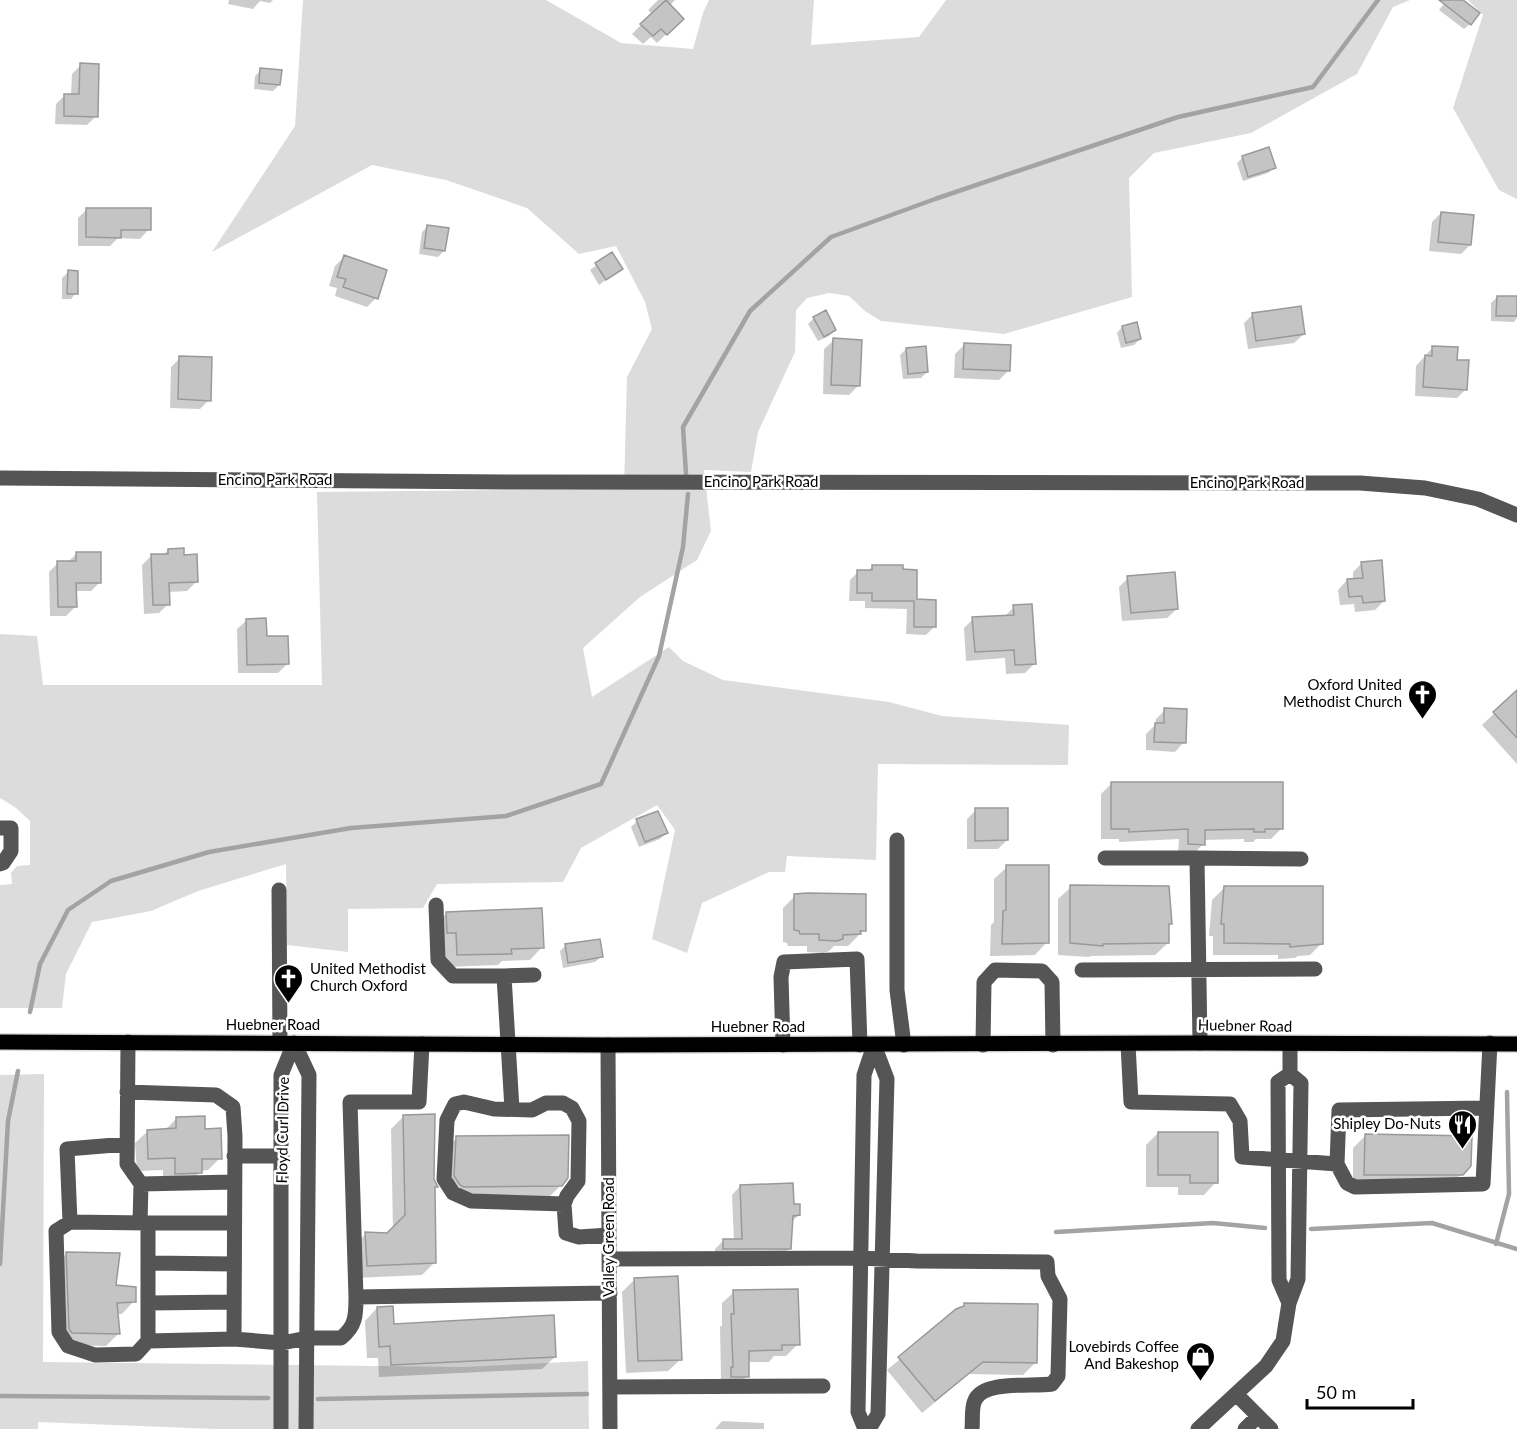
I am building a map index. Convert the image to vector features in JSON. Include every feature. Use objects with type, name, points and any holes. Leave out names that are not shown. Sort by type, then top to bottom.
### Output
[{"type":"main road","name":"Huebner Road","points":[[0,1042],[608,1046],[1517,1044]]},
{"type":"street","name":"Encino Park Road","points":[[0,478],[561,482],[1360,483],[1425,488],[1478,499],[1517,515]]},
{"type":"street","points":[[0,828],[11,828],[11,851],[3,864],[0,864]]},
{"type":"street","points":[[897,840],[897,990],[904,1045]]},
{"type":"street","points":[[1105,858],[1301,858]]},
{"type":"street","points":[[1197,858],[1200,1043]]},
{"type":"street","points":[[279,890],[287,1043]]},
{"type":"street","points":[[436,905],[438,960],[453,976],[534,975]]},
{"type":"street","points":[[783,1045],[781,977],[784,962],[857,959],[867,1045],[864,1075],[858,1412],[867,1429],[878,1414],[887,1079],[867,1045]]},
{"type":"street","points":[[1082,970],[1315,969]]},
{"type":"street","points":[[983,1045],[984,982],[995,970],[1042,972],[1052,982],[1053,1045]]},
{"type":"street","points":[[504,976],[512,1109]]},
{"type":"street","points":[[128,1042],[127,1164],[141,1184],[144,1223],[148,1263],[148,1341],[136,1354],[95,1355],[68,1346],[59,1332],[56,1231],[70,1222],[144,1223],[234,1223]]},
{"type":"street","name":"Floyd Curl Drive","points":[[282,1429],[282,1075],[287,1043]]},
{"type":"street","name":"Floyd Curl Drive","points":[[287,1043],[309,1075],[306,1429]]},
{"type":"street","points":[[1486,1108],[1339,1110],[1337,1164],[1347,1183],[1355,1187],[1483,1184],[1490,1043]]},
{"type":"street","points":[[148,1341],[234,1339],[282,1343],[307,1338],[341,1338],[349,1332],[356,1320],[350,1102],[419,1102],[422,1044]]},
{"type":"street","points":[[1128,1044],[1131,1102],[1230,1104],[1240,1121],[1242,1157],[1337,1164]]},
{"type":"street","points":[[1290,1044],[1290,1074]]},
{"type":"street","name":"Valley Green Road","points":[[608,1046],[610,1429]]},
{"type":"street","points":[[1289,1303],[1279,1280],[1277,1159],[1278,1082],[1290,1074]]},
{"type":"street","points":[[1197,1429],[1237,1395],[1266,1366],[1283,1341],[1289,1303],[1298,1279],[1301,1083],[1290,1074]]},
{"type":"street","points":[[128,1092],[216,1095],[233,1107],[234,1339]]},
{"type":"street","points":[[564,1204],[471,1202],[453,1193],[444,1179],[447,1120],[455,1104],[465,1102],[494,1109],[532,1110],[546,1103],[563,1103],[572,1108],[579,1121],[578,1181],[564,1204],[566,1233],[579,1237],[609,1235]]},
{"type":"street","points":[[70,1222],[66,1149],[127,1144]]},
{"type":"street","points":[[234,1156],[282,1156]]},
{"type":"street","points":[[141,1184],[234,1182]]},
{"type":"street","points":[[609,1259],[861,1258],[1047,1262],[1048,1276],[1060,1299],[1058,1376],[1052,1384],[997,1387],[985,1390],[975,1400],[972,1429]]},
{"type":"street","points":[[148,1263],[234,1264]]},
{"type":"street","points":[[356,1297],[610,1293]]},
{"type":"street","points":[[148,1303],[234,1302]]},
{"type":"street","points":[[610,1387],[823,1386]]},
{"type":"street","points":[[1237,1395],[1270,1429]]},
{"type":"street","points":[[1245,1429],[1258,1416]]},
{"type":"shaded area","points":[[303,0],[546,0],[621,43],[693,49],[709,0],[814,0],[811,45],[919,37],[946,0],[1410,0],[1393,7],[1357,74],[1251,133],[1154,153],[1129,178],[1132,297],[1004,334],[881,321],[865,311],[849,296],[829,293],[807,298],[796,310],[795,352],[758,432],[751,472],[704,470],[711,531],[697,560],[640,597],[583,648],[592,697],[669,647],[683,661],[723,680],[889,702],[942,716],[1069,725],[1068,765],[878,764],[876,860],[787,856],[785,872],[769,872],[702,903],[687,953],[652,939],[675,830],[657,805],[581,848],[563,882],[437,884],[423,908],[348,909],[348,952],[287,945],[286,864],[198,891],[151,911],[92,922],[66,974],[62,1008],[0,1008],[0,885],[12,884],[11,873],[17,866],[30,865],[30,821],[0,798],[0,634],[37,636],[43,685],[322,685],[317,492],[624,489],[627,377],[652,329],[645,302],[616,246],[579,254],[527,208],[446,180],[372,165],[212,252],[295,126]]},
{"type":"shaded area","points":[[1468,0],[1517,0],[1517,199],[1499,190],[1453,108],[1483,15]]},
{"type":"shaded area","points":[[44,1074],[43,1362],[463,1367],[588,1361],[589,1429],[216,1429],[38,1422],[38,1429],[0,1429],[0,1075]]},
{"type":"building","points":[[666,0],[684,19],[667,35],[661,29],[653,36],[640,24]]},
{"type":"building","points":[[1439,0],[1463,0],[1480,13],[1471,25]]},
{"type":"building","points":[[80,63],[99,64],[98,117],[64,116],[64,94],[79,94]]},
{"type":"building","points":[[260,68],[282,70],[280,85],[259,83]]},
{"type":"building","points":[[1269,147],[1276,168],[1248,177],[1242,156]]},
{"type":"building","points":[[86,208],[151,208],[151,230],[121,230],[121,238],[86,237]]},
{"type":"building","points":[[1441,212],[1474,215],[1471,245],[1438,242]]},
{"type":"building","points":[[427,225],[449,228],[445,251],[424,248]]},
{"type":"building","points":[[612,252],[623,269],[606,280],[595,263]]},
{"type":"building","points":[[344,255],[387,270],[378,299],[343,287],[346,279],[337,277]]},
{"type":"building","points":[[68,270],[78,271],[78,294],[67,294]]},
{"type":"building","points":[[1497,296],[1517,296],[1517,316],[1496,316]]},
{"type":"building","points":[[1301,306],[1305,334],[1256,341],[1252,313]]},
{"type":"building","points":[[826,310],[836,330],[824,337],[813,317]]},
{"type":"building","points":[[1137,322],[1141,339],[1126,343],[1122,326]]},
{"type":"building","points":[[833,338],[862,340],[860,386],[831,385]]},
{"type":"building","points":[[964,343],[1011,345],[1010,371],[963,369]]},
{"type":"building","points":[[926,346],[928,372],[908,374],[906,348]]},
{"type":"building","points":[[1432,346],[1458,347],[1457,360],[1469,360],[1467,390],[1423,387],[1425,355],[1432,356]]},
{"type":"building","points":[[179,356],[212,357],[211,401],[178,399]]},
{"type":"building","points":[[184,548],[184,555],[197,554],[198,582],[169,583],[170,605],[153,605],[151,554],[168,554],[168,549]]},
{"type":"building","points":[[76,552],[101,552],[101,583],[76,583],[77,607],[58,607],[57,561],[76,561]]},
{"type":"building","points":[[1382,560],[1385,601],[1363,603],[1362,596],[1349,597],[1347,579],[1363,578],[1361,562]]},
{"type":"building","points":[[872,565],[903,565],[903,569],[917,570],[917,599],[936,600],[936,627],[914,627],[914,601],[872,601],[872,593],[857,593],[857,570],[872,570]]},
{"type":"building","points":[[1175,572],[1178,609],[1131,613],[1127,576]]},
{"type":"building","points":[[1032,604],[1036,664],[1015,665],[1014,650],[975,652],[972,617],[1014,615],[1013,605]]},
{"type":"building","points":[[266,618],[267,636],[288,636],[289,664],[247,665],[246,619]]},
{"type":"building","points":[[1517,690],[1517,738],[1493,712]]},
{"type":"building","points":[[1164,708],[1187,709],[1186,743],[1154,742],[1155,723],[1164,723]]},
{"type":"building","points":[[1111,782],[1283,782],[1283,829],[1265,829],[1265,832],[1254,832],[1254,829],[1205,830],[1205,845],[1188,844],[1188,829],[1129,832],[1129,829],[1111,829]]},
{"type":"building","points":[[975,808],[1008,808],[1008,840],[975,841]]},
{"type":"building","points":[[658,811],[668,833],[645,842],[636,819]]},
{"type":"building","points":[[1006,865],[1049,865],[1049,943],[1002,944],[1003,911],[1006,910]]},
{"type":"building","points":[[1070,885],[1169,886],[1172,924],[1169,924],[1169,943],[1103,944],[1103,946],[1070,943]]},
{"type":"building","points":[[1224,886],[1323,886],[1323,944],[1290,947],[1290,944],[1224,943],[1224,924],[1221,924]]},
{"type":"building","points":[[794,894],[866,894],[866,931],[860,931],[861,934],[843,935],[843,939],[837,941],[819,940],[819,934],[800,934],[799,931],[794,930]]},
{"type":"building","points":[[542,908],[544,948],[511,949],[512,954],[457,955],[456,933],[447,933],[446,912]]},
{"type":"building","points":[[600,939],[603,957],[568,963],[565,944]]},
{"type":"building","points":[[435,1114],[434,1179],[438,1187],[435,1187],[436,1263],[367,1266],[365,1232],[387,1233],[405,1215],[403,1115]]},
{"type":"building","points":[[205,1116],[205,1129],[221,1128],[222,1159],[202,1159],[202,1173],[175,1174],[175,1158],[148,1159],[147,1130],[176,1128],[176,1117]]},
{"type":"building","points":[[1158,1132],[1218,1132],[1218,1183],[1190,1183],[1190,1175],[1158,1175]]},
{"type":"building","points":[[1365,1134],[1472,1136],[1471,1166],[1463,1175],[1364,1175]]},
{"type":"building","points":[[569,1135],[568,1178],[562,1186],[464,1187],[454,1176],[456,1136]]},
{"type":"building","points":[[793,1183],[794,1204],[800,1204],[800,1215],[793,1216],[791,1249],[723,1249],[723,1239],[742,1239],[740,1185]]},
{"type":"building","points":[[66,1252],[120,1253],[116,1285],[136,1287],[136,1302],[117,1303],[120,1334],[72,1333],[69,1329]]},
{"type":"building","points":[[678,1276],[682,1360],[638,1361],[634,1278]]},
{"type":"building","points":[[798,1289],[800,1345],[782,1345],[782,1350],[749,1351],[749,1377],[731,1377],[733,1290]]},
{"type":"building","points":[[964,1303],[1038,1304],[1037,1363],[983,1362],[935,1401],[898,1357],[956,1309],[964,1306]]},
{"type":"building","points":[[393,1306],[394,1324],[554,1315],[556,1357],[391,1365],[390,1346],[379,1347],[377,1307]]},
{"type":"waterway","points":[[686,474],[683,427],[750,311],[831,237],[935,199],[1178,117],[1313,87],[1378,0]]},
{"type":"waterway","points":[[30,1012],[40,964],[68,910],[111,881],[209,852],[351,828],[506,816],[601,784],[659,656],[683,547],[688,494]]},
{"type":"waterway","points":[[0,1264],[8,1121],[18,1071]]},
{"type":"waterway","points":[[1496,1244],[1509,1194],[1507,1092]]},
{"type":"waterway","points":[[1056,1232],[1213,1223],[1265,1228]]},
{"type":"waterway","points":[[1311,1229],[1432,1223],[1517,1249]]},
{"type":"waterway","points":[[318,1399],[587,1394]]},
{"type":"waterway","points":[[0,1396],[268,1398]]},
{"type":"place","name":"Oxford United Methodist Church","points":[[1423,720]]},
{"type":"place","name":"United Methodist Church Oxford","points":[[289,1004]]},
{"type":"place","name":"Shipley Do-Nuts","points":[[1462,1150]]},
{"type":"place","name":"Lovebirds Coffee And Bakeshop","points":[[1200,1382]]}]
